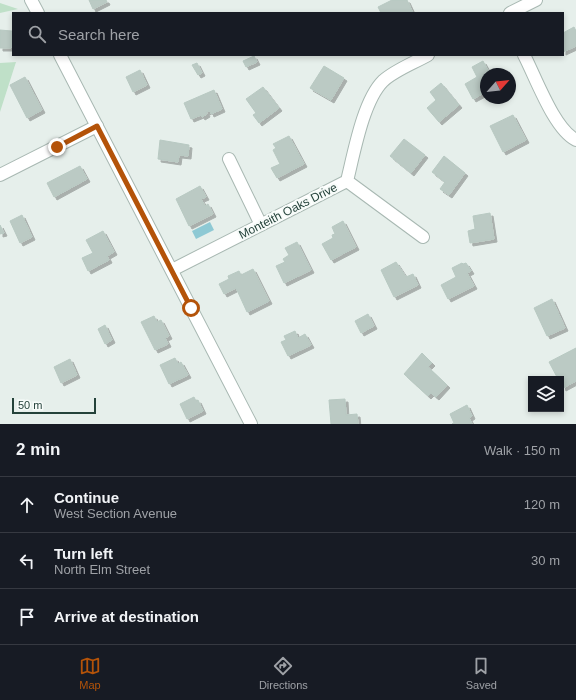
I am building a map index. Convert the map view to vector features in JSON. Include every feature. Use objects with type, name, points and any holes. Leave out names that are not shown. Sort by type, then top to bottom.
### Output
[{"type":"street","points":[[31,0],[37,12]]},
{"type":"street","points":[[512,12],[536,0]]},
{"type":"street","points":[[61,56],[251,424]]},
{"type":"street","name":"Monteith Oaks Drive","points":[[172,270],[347,181],[358,138],[375,91],[384,80],[426,56]]},
{"type":"street","points":[[524,56],[562,130],[576,140]]},
{"type":"street","points":[[0,175],[97,126]]},
{"type":"street","points":[[229,159],[261,225]]},
{"type":"street","points":[[347,181],[423,237]]},
{"type":"green space","points":[[0,3],[18,9],[0,13]]},
{"type":"green space","points":[[16,62],[0,112],[0,63]]},
{"type":"water","points":[[210,222],[214,230],[196,239],[192,231]]},
{"type":"building","points":[[89,0],[106,0],[107,2],[93,9]]},
{"type":"building","points":[[392,0],[407,0],[413,12],[380,12],[378,7]]},
{"type":"building","points":[[574,27],[576,31],[576,46],[564,52],[564,32]]},
{"type":"building","points":[[0,30],[12,31],[11,48],[0,48]]},
{"type":"building","points":[[254,56],[257,62],[246,67],[243,61]]},
{"type":"building","points":[[483,61],[487,68],[480,68],[480,95],[473,99],[465,84],[477,77],[472,67]]},
{"type":"building","points":[[197,63],[202,73],[198,75],[192,65]]},
{"type":"building","points":[[324,66],[344,78],[331,100],[310,88]]},
{"type":"building","points":[[140,70],[147,85],[133,92],[126,77]]},
{"type":"building","points":[[25,77],[42,110],[27,118],[10,85]]},
{"type":"building","points":[[441,83],[459,105],[439,122],[427,108],[436,100],[430,92]]},
{"type":"building","points":[[263,87],[279,108],[259,123],[253,115],[256,113],[246,99]]},
{"type":"building","points":[[214,90],[222,109],[211,114],[210,111],[206,112],[207,114],[202,117],[201,115],[191,119],[184,103]]},
{"type":"building","points":[[513,115],[526,140],[503,152],[490,126]]},
{"type":"building","points":[[289,136],[304,164],[277,178],[271,168],[280,164],[273,150],[276,148],[273,144]]},
{"type":"building","points":[[404,139],[425,155],[411,173],[390,156]]},
{"type":"building","points":[[160,140],[189,145],[188,156],[179,155],[178,162],[158,159]]},
{"type":"building","points":[[444,156],[465,173],[449,195],[440,189],[445,182],[432,172]]},
{"type":"building","points":[[80,166],[87,179],[54,197],[47,183]]},
{"type":"building","points":[[200,186],[206,197],[201,199],[205,206],[208,204],[213,214],[189,226],[176,199]]},
{"type":"building","points":[[490,213],[494,239],[470,243],[468,231],[475,229],[473,216]]},
{"type":"building","points":[[22,215],[32,237],[20,243],[10,221]]},
{"type":"building","points":[[343,221],[356,247],[331,260],[322,244],[333,238],[332,235],[335,234],[332,227]]},
{"type":"building","points":[[0,225],[4,233],[0,234]]},
{"type":"building","points":[[103,231],[114,252],[107,256],[109,260],[88,271],[82,258],[93,253],[86,240]]},
{"type":"building","points":[[297,242],[311,270],[284,283],[276,266],[285,262],[283,259],[289,255],[285,248]]},
{"type":"building","points":[[396,262],[406,277],[413,274],[418,285],[394,297],[381,270]]},
{"type":"building","points":[[462,263],[466,263],[471,271],[467,273],[474,286],[448,299],[441,285],[456,277],[452,268]]},
{"type":"building","points":[[253,269],[269,301],[247,312],[236,288],[224,294],[219,284],[229,279],[228,276],[239,271],[241,275]]},
{"type":"building","points":[[552,299],[565,328],[547,336],[534,308]]},
{"type":"building","points":[[368,314],[374,326],[361,333],[355,321]]},
{"type":"building","points":[[154,316],[157,322],[161,320],[169,336],[165,338],[168,344],[155,350],[141,322]]},
{"type":"building","points":[[105,325],[112,340],[105,344],[98,329]]},
{"type":"building","points":[[295,331],[298,338],[305,334],[311,345],[288,356],[281,342],[286,340],[284,336]]},
{"type":"building","points":[[576,348],[576,381],[564,387],[564,376],[556,376],[549,362]]},
{"type":"building","points":[[422,353],[432,363],[428,367],[447,385],[436,397],[431,393],[428,396],[404,374]]},
{"type":"building","points":[[175,358],[178,364],[181,362],[188,375],[169,384],[160,365]]},
{"type":"building","points":[[70,359],[77,375],[61,383],[54,367]]},
{"type":"building","points":[[194,397],[196,401],[198,400],[203,411],[187,419],[180,404]]},
{"type":"building","points":[[345,399],[346,415],[357,414],[358,424],[331,424],[329,400]]},
{"type":"building","points":[[467,405],[472,416],[469,418],[472,424],[452,424],[454,423],[450,414]]},
{"type":"route","points":[[57,147],[97,126],[191,308]]}]
